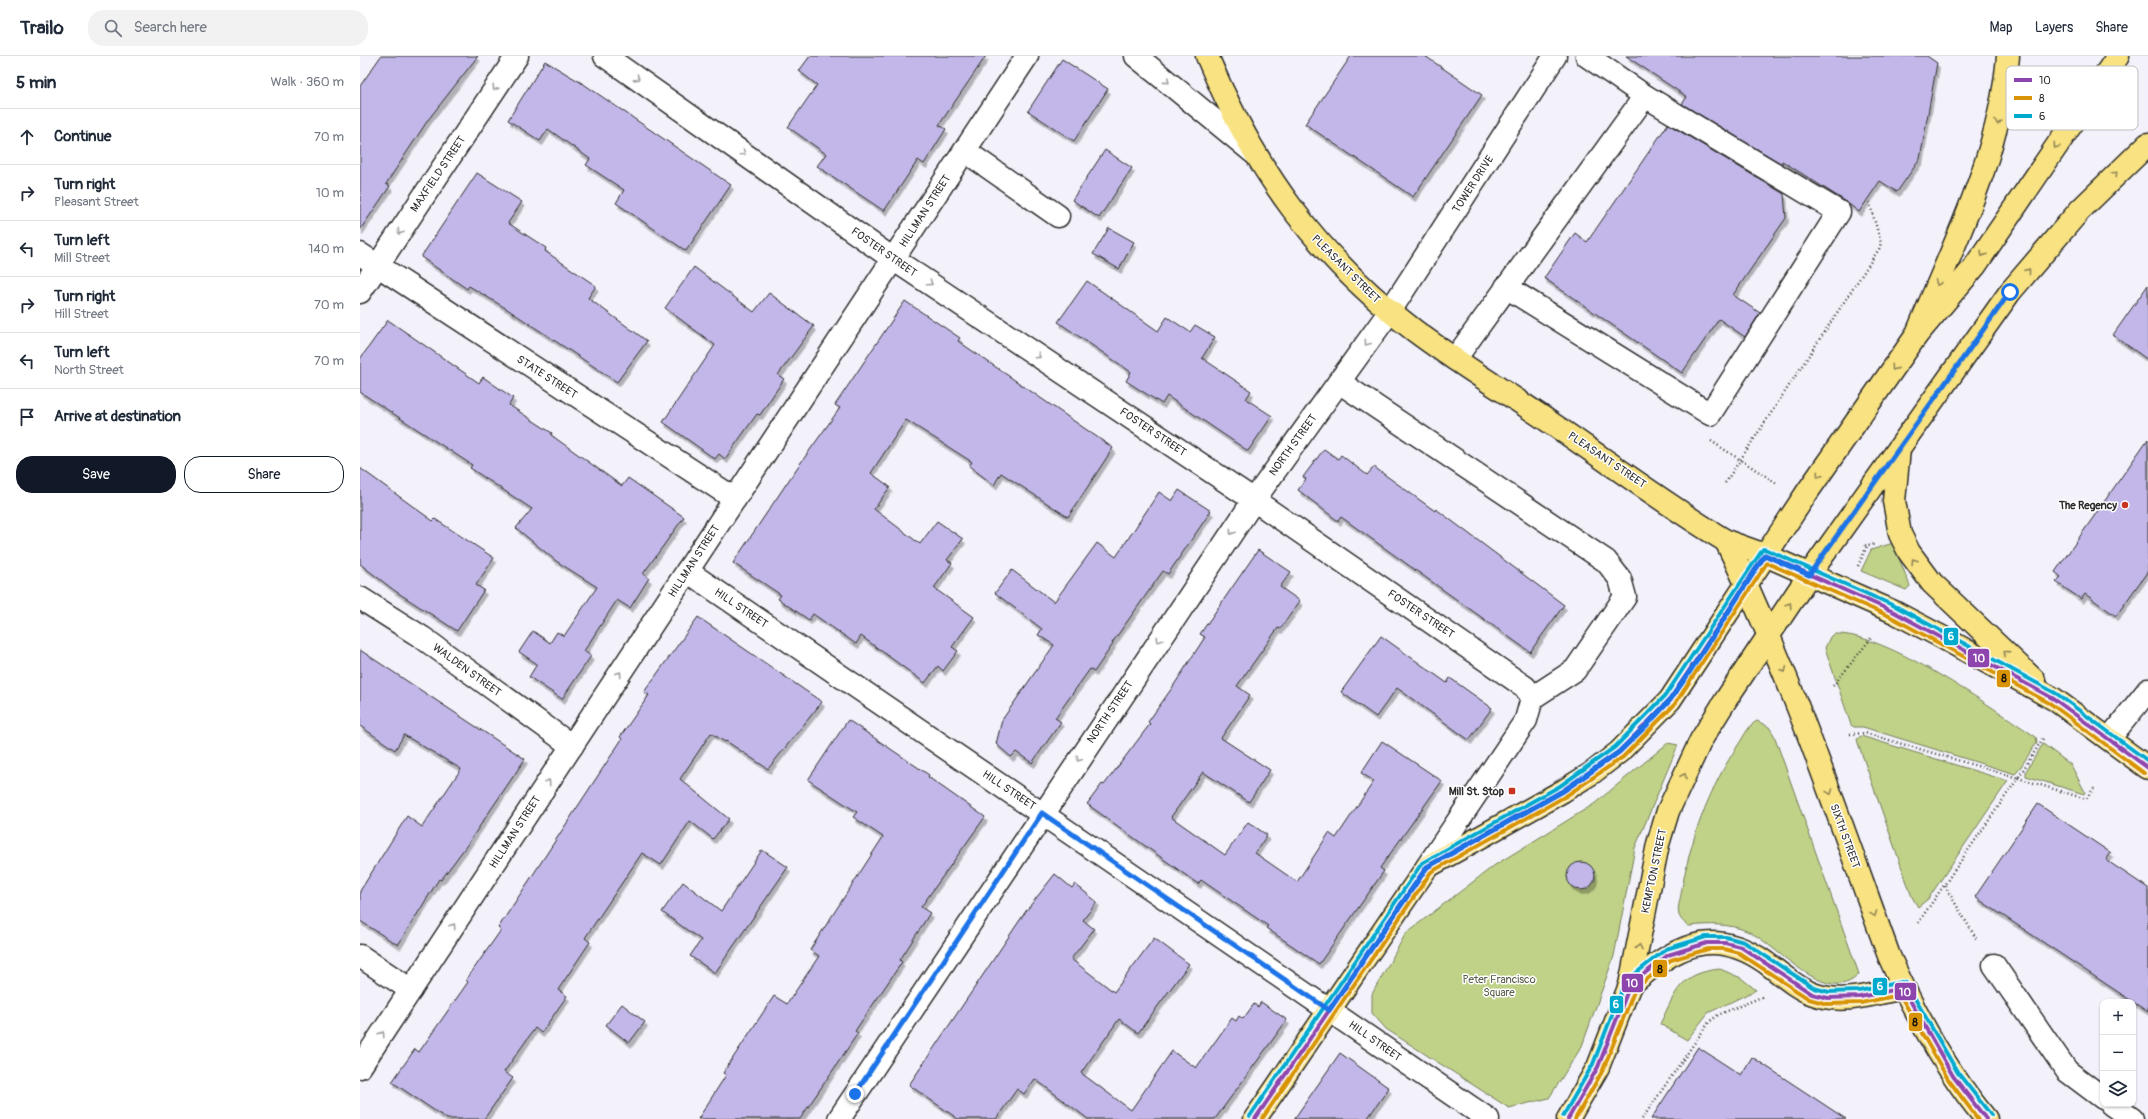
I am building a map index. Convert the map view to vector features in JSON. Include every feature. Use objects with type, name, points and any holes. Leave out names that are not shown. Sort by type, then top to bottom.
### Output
[{"type":"main road","points":[[1207,56],[1235,119],[1254,153]]},
{"type":"main road","points":[[2007,66],[2008,56]]},
{"type":"main road","points":[[2111,66],[2118,56]]},
{"type":"main road","points":[[1916,336],[1984,170],[2003,103],[2006,75]]},
{"type":"main road","points":[[1255,1119],[1427,867],[1563,791],[1619,752],[1670,700],[1765,555],[1916,336],[1975,266],[2068,130]]},
{"type":"main road","name":"KEMPTON STREET","points":[[1568,1119],[1598,1067],[1630,985],[1658,844],[1668,811],[1701,740],[1768,634],[1899,446],[1978,336],[2044,251],[2080,210],[2148,144]]},
{"type":"main road","name":"PLEASANT STREET","points":[[1254,153],[1302,223],[1350,275],[1390,311],[1455,358],[1726,541],[1765,555],[1894,612],[2054,699],[2148,768]]},
{"type":"main road","points":[[1899,446],[1894,501],[1900,534],[1909,552],[1919,568],[1932,583],[2054,699]]},
{"type":"main road","name":"SIXTH STREET","points":[[1726,541],[1747,584],[1797,702],[1889,956],[1904,988],[1953,1076],[1986,1119]]},
{"type":"main road","points":[[1630,985],[1668,955],[1689,947],[1707,943],[1725,943],[1741,947],[1798,986],[1818,995],[1844,999],[1904,988]]},
{"type":"street","name":"MAXFIELD STREET","points":[[360,292],[369,260],[517,56]]},
{"type":"street","name":"FOSTER STREET","points":[[605,56],[894,259],[1254,500],[1518,681],[1525,687],[1532,698]]},
{"type":"street","name":"HILLMAN STREET","points":[[360,1067],[1027,56]]},
{"type":"street","name":"PLEASANT STREET","points":[[1136,56],[1254,153]]},
{"type":"street","name":"TOWER DRIVE","points":[[1390,311],[1555,56]]},
{"type":"street","points":[[1506,287],[1710,414],[1840,212],[1645,96],[1587,56]]},
{"type":"street","points":[[1455,358],[1645,96]]},
{"type":"street","points":[[965,151],[1058,216]]},
{"type":"street","name":"STATE STREET","points":[[369,260],[735,499]]},
{"type":"street","name":"NORTH STREET","points":[[839,1119],[1042,813],[1254,500],[1390,311]]},
{"type":"street","points":[[1339,382],[1606,561],[1620,579],[1625,597],[1575,670],[1532,698],[1526,720],[1427,867]]},
{"type":"street","name":"HILL STREET","points":[[687,572],[1488,1119]]},
{"type":"street","name":"WALDEN STREET","points":[[360,598],[423,638],[572,746]]},
{"type":"street","points":[[2110,740],[2148,690]]},
{"type":"street","points":[[360,956],[411,990]]},
{"type":"street","points":[[1994,965],[2067,1071],[2100,1096]]},
{"type":"street","points":[[2115,1107],[2132,1119]]},
{"type":"path","points":[[1725,483],[1879,249],[1881,243],[1870,201]]},
{"type":"path","points":[[1707,439],[1778,484]]},
{"type":"path","points":[[1857,569],[1867,546]]},
{"type":"path","points":[[1833,686],[1872,637]]},
{"type":"path","points":[[1850,734],[1865,733],[2086,799],[2094,788]]},
{"type":"path","points":[[1918,923],[1945,886],[2044,737]]},
{"type":"path","points":[[1945,886],[1977,940]]},
{"type":"path","points":[[1642,1119],[1709,1022],[1718,1015],[1769,994]]},
{"type":"green space","points":[[1893,543],[1910,586],[1906,590],[1861,571],[1871,550]]},
{"type":"green space","points":[[1835,634],[1856,637],[1881,645],[1909,658],[1967,691],[1993,708],[2036,737],[2037,742],[2015,774],[1863,727],[1854,727],[1851,725],[1825,648],[1830,637]]},
{"type":"green space","points":[[1757,721],[1769,727],[1774,735],[1859,974],[1846,983],[1833,984],[1802,971],[1760,939],[1742,929],[1712,925],[1689,926],[1680,918],[1678,910],[1685,874],[1695,834],[1702,815],[1729,759],[1747,730]]},
{"type":"green space","points":[[1861,736],[2008,781],[1928,899],[1918,907],[1912,897],[1858,743],[1857,739]]},
{"type":"green space","name":"Peter Francisco Square","points":[[1668,743],[1678,745],[1635,848],[1614,956],[1582,1046],[1549,1098],[1509,1108],[1386,1029],[1372,1013],[1372,994],[1406,933],[1495,865],[1594,804]]},
{"type":"green space","points":[[2043,744],[2071,765],[2085,792],[2084,794],[2026,776],[2026,771]]},
{"type":"green space","points":[[1720,969],[1741,978],[1756,990],[1708,1013],[1687,1040],[1660,1024],[1675,993],[1688,979],[1707,971]]},
{"type":"building","points":[[381,56],[478,56],[428,120],[386,184],[390,186],[360,230],[360,86]]},
{"type":"building","points":[[810,56],[986,56],[939,125],[946,129],[924,164],[918,160],[884,211],[817,166],[826,154],[788,127],[817,85],[799,71]]},
{"type":"building","points":[[1351,56],[1425,56],[1482,95],[1413,197],[1305,124]]},
{"type":"building","points":[[1626,56],[1927,56],[1937,63],[1920,159],[1897,192],[1880,181],[1859,212],[1845,201],[1782,161],[1782,164],[1682,104],[1687,97]]},
{"type":"building","points":[[1062,59],[1108,89],[1074,141],[1028,111]]},
{"type":"building","points":[[545,61],[585,85],[731,185],[686,251],[616,203],[624,190],[586,165],[590,159],[548,129],[540,141],[508,120]]},
{"type":"building","points":[[1668,124],[1784,194],[1786,218],[1733,295],[1760,313],[1745,337],[1719,319],[1682,373],[1544,278],[1575,233],[1587,242]]},
{"type":"building","points":[[1105,150],[1132,168],[1099,218],[1072,200]]},
{"type":"building","points":[[477,173],[522,202],[508,223],[546,248],[545,251],[596,286],[588,298],[647,341],[617,382],[507,309],[469,286],[467,289],[421,257]]},
{"type":"building","points":[[1109,228],[1134,242],[1119,269],[1093,254]]},
{"type":"building","points":[[694,267],[754,312],[769,293],[814,326],[778,375],[784,379],[760,415],[757,414],[725,459],[719,454],[715,459],[663,422],[715,345],[665,308]]},
{"type":"building","points":[[1087,281],[1158,331],[1167,317],[1190,332],[1195,325],[1215,337],[1202,358],[1251,391],[1246,399],[1272,416],[1248,451],[1167,396],[1162,404],[1126,381],[1131,372],[1058,322]]},
{"type":"building","points":[[2148,285],[2148,360],[2113,335]]},
{"type":"building","points":[[905,301],[960,338],[958,341],[1113,448],[1068,517],[1001,473],[994,485],[969,466],[972,462],[906,420],[871,473],[890,487],[874,509],[920,544],[937,521],[963,539],[947,560],[952,563],[934,588],[974,617],[952,647],[958,651],[943,671],[938,666],[925,683],[861,636],[856,644],[813,614],[809,620],[778,599],[781,595],[733,563],[797,468],[840,408],[835,405]]},
{"type":"building","points":[[388,320],[479,383],[483,377],[513,398],[509,405],[552,433],[551,435],[622,486],[628,478],[684,517],[643,574],[649,578],[630,608],[617,600],[584,651],[591,656],[562,699],[529,677],[537,664],[519,652],[533,631],[550,643],[557,632],[564,636],[597,587],[556,561],[516,528],[532,509],[470,468],[472,465],[360,392],[360,359]]},
{"type":"building","name":"The Regency","points":[[2148,439],[2148,571],[2116,616],[2085,594],[2081,599],[2056,582],[2061,577],[2055,572]]},
{"type":"building","points":[[1324,449],[1338,459],[1341,455],[1367,475],[1374,467],[1435,511],[1436,509],[1564,605],[1530,652],[1341,517],[1338,521],[1298,490],[1306,479],[1303,477]]},
{"type":"building","points":[[360,468],[433,521],[435,519],[494,558],[476,585],[484,590],[457,631],[395,591],[360,564]]},
{"type":"building","points":[[1179,490],[1211,511],[1168,574],[1163,571],[1112,643],[1113,644],[1094,672],[1090,669],[1055,718],[1061,722],[1032,763],[1016,752],[1011,757],[996,744],[1002,720],[1054,645],[1038,635],[1042,629],[995,593],[1012,570],[1054,602],[1097,543],[1116,557],[1159,492],[1172,501]]},
{"type":"building","points":[[1258,550],[1291,572],[1280,587],[1300,601],[1280,629],[1278,628],[1237,686],[1250,695],[1221,738],[1270,770],[1249,802],[1203,772],[1171,817],[1225,855],[1248,822],[1267,835],[1255,853],[1297,882],[1329,833],[1336,838],[1374,781],[1361,773],[1382,741],[1442,781],[1380,868],[1384,871],[1319,964],[1266,928],[1268,926],[1201,880],[1198,884],[1087,804],[1102,784],[1104,785],[1150,724],[1148,722],[1205,637],[1200,634]]},
{"type":"building","points":[[698,617],[822,702],[768,769],[726,741],[725,742],[711,733],[680,779],[729,819],[713,839],[690,821],[661,865],[642,853],[585,938],[590,942],[558,990],[567,996],[541,1033],[535,1028],[504,1072],[513,1078],[484,1119],[447,1119],[392,1082],[415,1049],[419,1052],[468,982],[466,980],[501,930],[498,928],[622,739],[620,737],[649,695],[644,692]]},
{"type":"building","points":[[1381,636],[1447,683],[1450,678],[1492,708],[1469,740],[1397,688],[1376,717],[1341,692]]},
{"type":"building","points":[[360,650],[525,759],[467,845],[441,880],[439,879],[398,945],[360,921],[360,891],[407,816],[422,827],[461,769],[404,735],[395,750],[360,726]]},
{"type":"building","points":[[848,720],[929,775],[928,777],[985,817],[921,907],[930,913],[900,960],[902,962],[855,1031],[858,1033],[800,1119],[698,1119],[726,1075],[723,1073],[774,996],[787,1004],[819,956],[810,950],[883,837],[853,817],[857,812],[808,780]]},
{"type":"building","points":[[2038,804],[2111,853],[2106,860],[2148,888],[2148,1012],[2136,1004],[2136,999],[2128,999],[1975,897]]},
{"type":"building","points":[[762,850],[788,867],[715,973],[690,956],[701,940],[662,912],[683,882],[721,911]]},
{"type":"building","points":[[1581,862],[1591,866],[1595,876],[1591,886],[1581,890],[1571,886],[1567,876],[1571,866]]},
{"type":"building","points":[[1055,874],[1072,888],[1075,884],[1097,902],[1083,920],[1094,929],[1071,959],[1114,992],[1154,938],[1189,964],[1138,1033],[1119,1019],[1081,1073],[1131,1110],[1172,1051],[1196,1068],[1232,1018],[1236,1021],[1239,1016],[1243,1019],[1254,1004],[1258,1007],[1261,1002],[1287,1020],[1215,1119],[1088,1119],[1035,1079],[1024,1094],[1017,1089],[996,1119],[958,1119],[909,1085],[1026,911]]},
{"type":"building","points":[[622,1004],[645,1022],[629,1043],[606,1025]]},
{"type":"building","points":[[1698,1047],[1741,1075],[1752,1057],[1846,1119],[1651,1119]]},
{"type":"building","points":[[1340,1053],[1389,1088],[1367,1119],[1294,1119]]},
{"type":"transit line","name":"6","points":[[1250,1116],[1422,863],[1560,786],[1615,747],[1665,696],[1763,549],[1897,607],[2057,694],[2148,761]]},
{"type":"transit line","name":"10","points":[[1255,1119],[1427,867],[1563,791],[1619,752],[1670,700],[1765,555],[1894,612],[2054,699],[2148,768]]},
{"type":"transit line","name":"8","points":[[1262,1119],[1431,872],[1566,796],[1623,757],[1675,704],[1767,563],[1891,617],[2051,704],[2144,773]]},
{"type":"transit line","name":"6","points":[[1563,1116],[1593,1064],[1625,982],[1666,949],[1706,937],[1726,937],[1744,942],[1814,988],[1829,992],[1859,991],[1902,982],[1906,983],[1958,1073],[1991,1115]]},
{"type":"transit line","name":"10","points":[[1568,1119],[1598,1067],[1630,985],[1668,955],[1707,943],[1725,943],[1741,947],[1812,994],[1828,998],[1860,997],[1903,988],[1953,1076],[1986,1119]]},
{"type":"transit line","name":"8","points":[[1575,1119],[1603,1070],[1635,989],[1671,960],[1708,949],[1724,949],[1739,953],[1809,999],[1827,1004],[1861,1003],[1900,995],[1948,1079],[1978,1119]]},
{"type":"place","name":"The Regency","points":[[2125,505]]},
{"type":"place","name":"Mill St. Stop","points":[[1512,791]]},
{"type":"route","points":[[855,1094],[1042,813],[1329,1010],[1427,867],[1563,791],[1592,773],[1619,752],[1646,726],[1670,700],[1689,673],[1765,555],[1809,575],[1899,446],[2010,292]]}]
